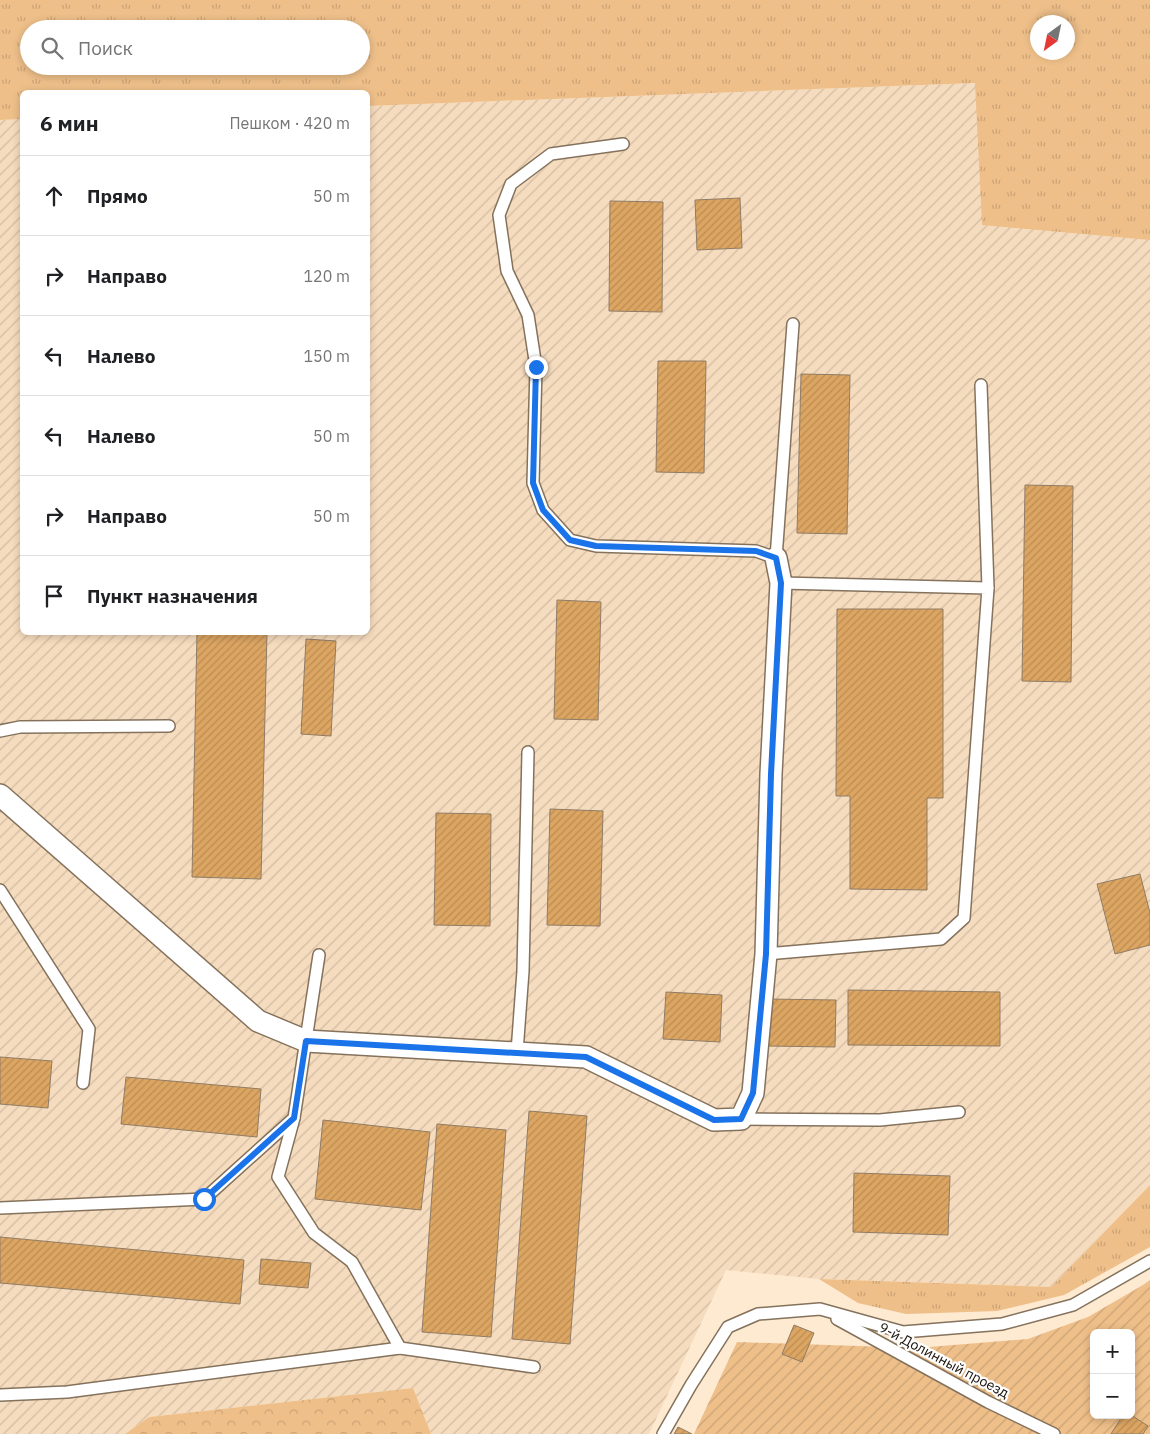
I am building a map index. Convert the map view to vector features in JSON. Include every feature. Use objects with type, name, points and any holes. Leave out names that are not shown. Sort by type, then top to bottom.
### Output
[{"type":"street","points":[[0,795],[258,1021],[306,1041],[586,1057],[714,1120],[741,1119],[753,1093],[766,954],[771,774],[781,583],[776,558]]},
{"type":"lane","points":[[623,144],[551,154],[511,184],[499,215],[507,271],[528,315],[536,367],[533,483],[543,510],[570,540],[596,546],[756,551],[776,558],[793,324]]},
{"type":"lane","points":[[766,954],[941,939],[964,918],[988,588],[981,384]]},
{"type":"lane","points":[[781,583],[988,588]]},
{"type":"lane","points":[[0,731],[20,727],[170,726]]},
{"type":"lane","points":[[517,1052],[523,971],[528,752]]},
{"type":"lane","points":[[0,890],[89,1029],[83,1083]]},
{"type":"lane","points":[[319,955],[294,1118],[278,1177],[314,1233],[352,1262],[400,1348]]},
{"type":"lane","points":[[741,1119],[880,1120],[959,1112]]},
{"type":"lane","points":[[0,1208],[204,1199],[294,1118]]},
{"type":"lane","points":[[662,1434],[728,1327],[758,1314],[820,1309],[903,1332],[1002,1324],[1072,1305],[1150,1261]]},
{"type":"lane","name":"9-й Долинный проезд","points":[[820,1309],[988,1402],[1054,1434]]},
{"type":"lane","points":[[0,1395],[67,1392],[400,1348],[534,1367]]},
{"type":"shaded area","points":[[1150,73],[1150,1185],[1051,1287],[819,1279],[726,1270],[649,1434],[431,1434],[413,1388],[149,1417],[125,1434],[0,1434],[0,120],[20,119],[20,635],[370,635],[370,106],[975,83]]},
{"type":"green space","points":[[0,0],[1150,0],[1150,240],[982,225],[975,83],[370,106],[370,90],[20,90],[20,119],[0,120]]},
{"type":"green space","points":[[1150,1185],[1150,1247],[1064,1295],[997,1311],[906,1314],[858,1303],[819,1279],[1051,1287]]},
{"type":"green space","points":[[1150,1280],[1150,1434],[694,1434],[737,1342],[917,1348],[1028,1339],[1088,1317]]},
{"type":"green space","points":[[413,1388],[431,1434],[125,1434],[149,1417]]},
{"type":"building","points":[[740,198],[742,248],[697,250],[695,200]]},
{"type":"building","points":[[610,201],[663,202],[662,312],[609,311]]},
{"type":"building","points":[[658,361],[706,361],[704,473],[656,472]]},
{"type":"building","points":[[801,374],[850,375],[847,534],[797,533]]},
{"type":"building","points":[[1025,485],[1073,486],[1071,682],[1022,681]]},
{"type":"building","points":[[557,600],[601,602],[598,720],[554,719]]},
{"type":"building","points":[[837,609],[943,609],[943,798],[927,798],[927,890],[850,889],[850,796],[836,796]]},
{"type":"building","points":[[197,635],[267,635],[261,879],[192,877]]},
{"type":"building","points":[[306,639],[336,641],[331,736],[301,734]]},
{"type":"building","points":[[550,809],[603,811],[600,926],[547,925]]},
{"type":"building","points":[[436,813],[491,814],[490,926],[434,925]]},
{"type":"building","points":[[1140,874],[1150,913],[1150,945],[1115,954],[1097,884]]},
{"type":"building","points":[[848,990],[1000,992],[1000,1046],[848,1045]]},
{"type":"building","points":[[666,992],[722,995],[720,1042],[663,1039]]},
{"type":"building","points":[[768,999],[836,1000],[835,1047],[767,1046]]},
{"type":"building","points":[[0,1057],[52,1061],[48,1108],[0,1104]]},
{"type":"building","points":[[126,1077],[261,1089],[257,1137],[121,1124]]},
{"type":"building","points":[[529,1111],[587,1116],[570,1344],[512,1339]]},
{"type":"building","points":[[323,1120],[430,1132],[421,1210],[315,1199]]},
{"type":"building","points":[[437,1124],[506,1130],[491,1337],[422,1332]]},
{"type":"building","points":[[854,1173],[950,1176],[948,1235],[853,1232]]},
{"type":"building","points":[[0,1237],[244,1260],[240,1304],[0,1283]]},
{"type":"building","points":[[261,1259],[311,1263],[308,1288],[259,1284]]},
{"type":"building","points":[[794,1325],[814,1333],[802,1362],[782,1354]]},
{"type":"building","points":[[1135,1418],[1148,1426],[1143,1434],[1111,1434],[1120,1419]]},
{"type":"building","points":[[678,1427],[692,1434],[674,1434]]},
{"type":"route","points":[[204,1199],[294,1118],[306,1041],[586,1057],[714,1120],[741,1119],[753,1093],[766,954],[771,774],[781,583],[776,558],[756,551],[596,546],[570,540],[543,510],[533,483],[536,367]]}]
